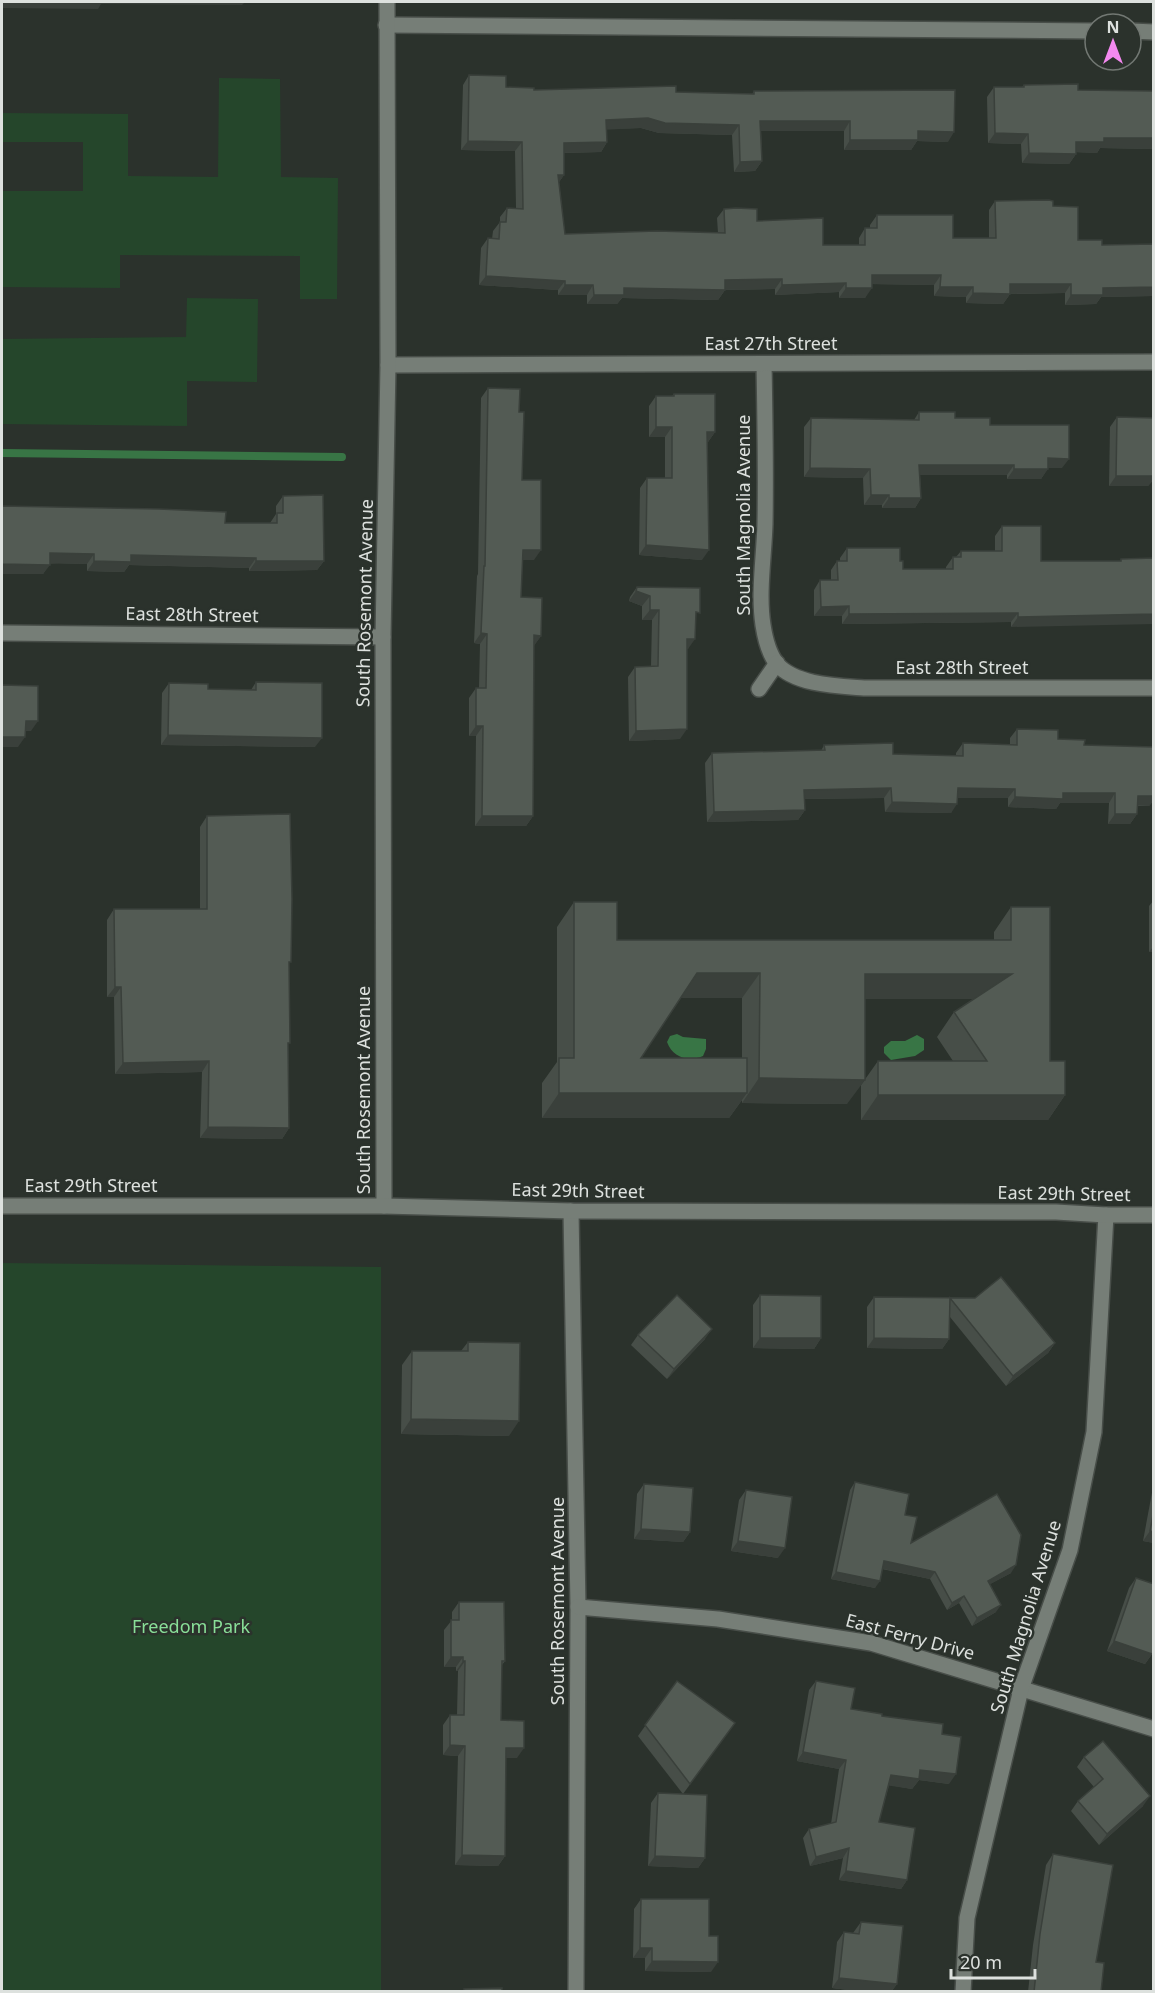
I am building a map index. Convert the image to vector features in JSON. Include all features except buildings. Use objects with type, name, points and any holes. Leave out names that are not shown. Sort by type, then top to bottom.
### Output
[{"type":"street","name":"South Rosemont Avenue","points":[[384,1206],[383,637],[388,365],[387,2]]},
{"type":"street","points":[[386,25],[1083,31]]},
{"type":"street","name":"East 27th Street","points":[[388,365],[1154,362]]},
{"type":"street","name":"South Magnolia Avenue","points":[[764,363],[765,523],[762,614],[765,639],[777,663]]},
{"type":"street","name":"East 28th Street","points":[[2,633],[383,637]]},
{"type":"street","points":[[759,689],[777,663]]},
{"type":"street","name":"East 28th Street","points":[[777,663],[786,672],[805,680],[853,687],[1154,688]]},
{"type":"street","name":"East 29th Street","points":[[2,1206],[384,1206],[571,1211],[1056,1212],[1154,1215]]},
{"type":"street","name":"South Rosemont Avenue","points":[[571,1211],[578,1607],[576,1992]]},
{"type":"street","name":"South Magnolia Avenue","points":[[963,1992],[967,1918],[1022,1689],[1070,1550],[1094,1432],[1106,1215]]},
{"type":"street","name":"East Ferry Drive","points":[[578,1607],[718,1619],[871,1643],[1154,1729]]},
{"type":"green space","points":[[219,78],[280,79],[281,177],[338,178],[337,299],[300,299],[300,256],[120,255],[120,288],[2,287],[2,191],[83,191],[83,142],[2,142],[2,113],[128,114],[128,176],[218,177]]},
{"type":"green space","points":[[187,298],[258,299],[257,382],[187,381],[187,426],[2,424],[2,339],[186,337]]},
{"type":"green space","name":"Freedom Park","points":[[2,1263],[381,1267],[381,1991],[2,1991]]},
{"type":"shaded area","points":[[677,1034],[683,1037],[706,1039],[703,1056],[692,1059],[673,1052],[667,1042],[670,1036]]},
{"type":"shaded area","points":[[917,1035],[924,1039],[924,1050],[915,1056],[891,1060],[884,1053],[884,1047],[891,1041],[905,1041]]},
{"type":"waterway","points":[[2,453],[342,457]]}]
